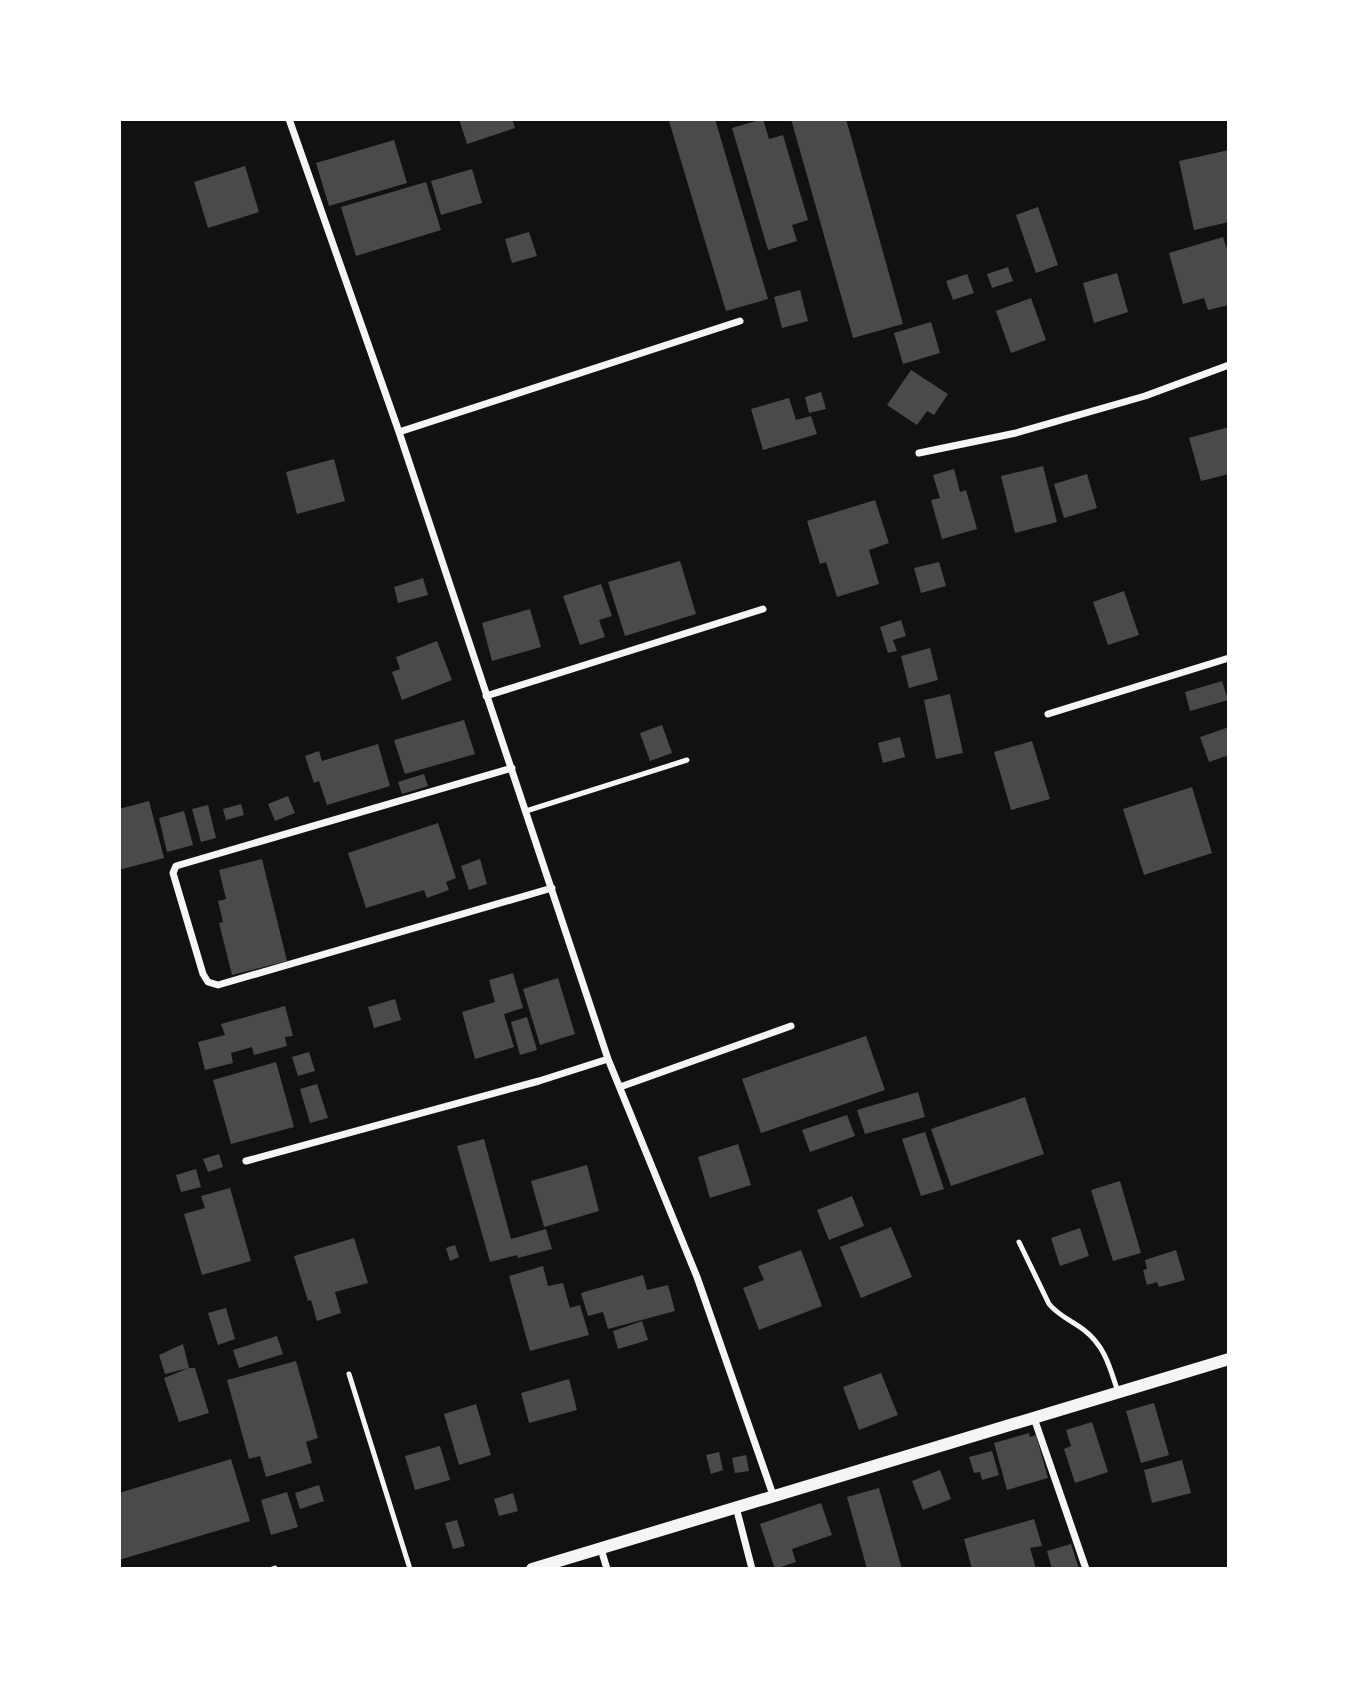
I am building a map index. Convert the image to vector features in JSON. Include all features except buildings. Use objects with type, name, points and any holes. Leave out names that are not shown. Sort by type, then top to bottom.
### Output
[{"type":"street","points":[[289,119],[399,432],[608,1059],[697,1277],[773,1495]]},
{"type":"street","points":[[399,432],[740,321]]},
{"type":"street","points":[[919,453],[1016,433],[1145,396],[1229,365]]},
{"type":"street","points":[[486,696],[763,609]]},
{"type":"street","points":[[1048,714],[1229,658]]},
{"type":"street","points":[[512,768],[176,866],[173,873],[204,974],[212,985],[218,985],[552,888]]},
{"type":"street","points":[[620,1087],[791,1026]]},
{"type":"street","points":[[246,1161],[539,1081],[608,1059]]},
{"type":"street","points":[[532,1569],[1229,1359]]},
{"type":"street","points":[[1034,1418],[1086,1569]]},
{"type":"street","points":[[736,1506],[752,1569]]},
{"type":"street","points":[[601,1549],[607,1569]]},
{"type":"lane","points":[[526,811],[687,760]]},
{"type":"lane","points":[[1019,1242],[1055,1312],[1083,1329],[1102,1348],[1119,1393]]},
{"type":"lane","points":[[348,1374],[410,1569]]}]
